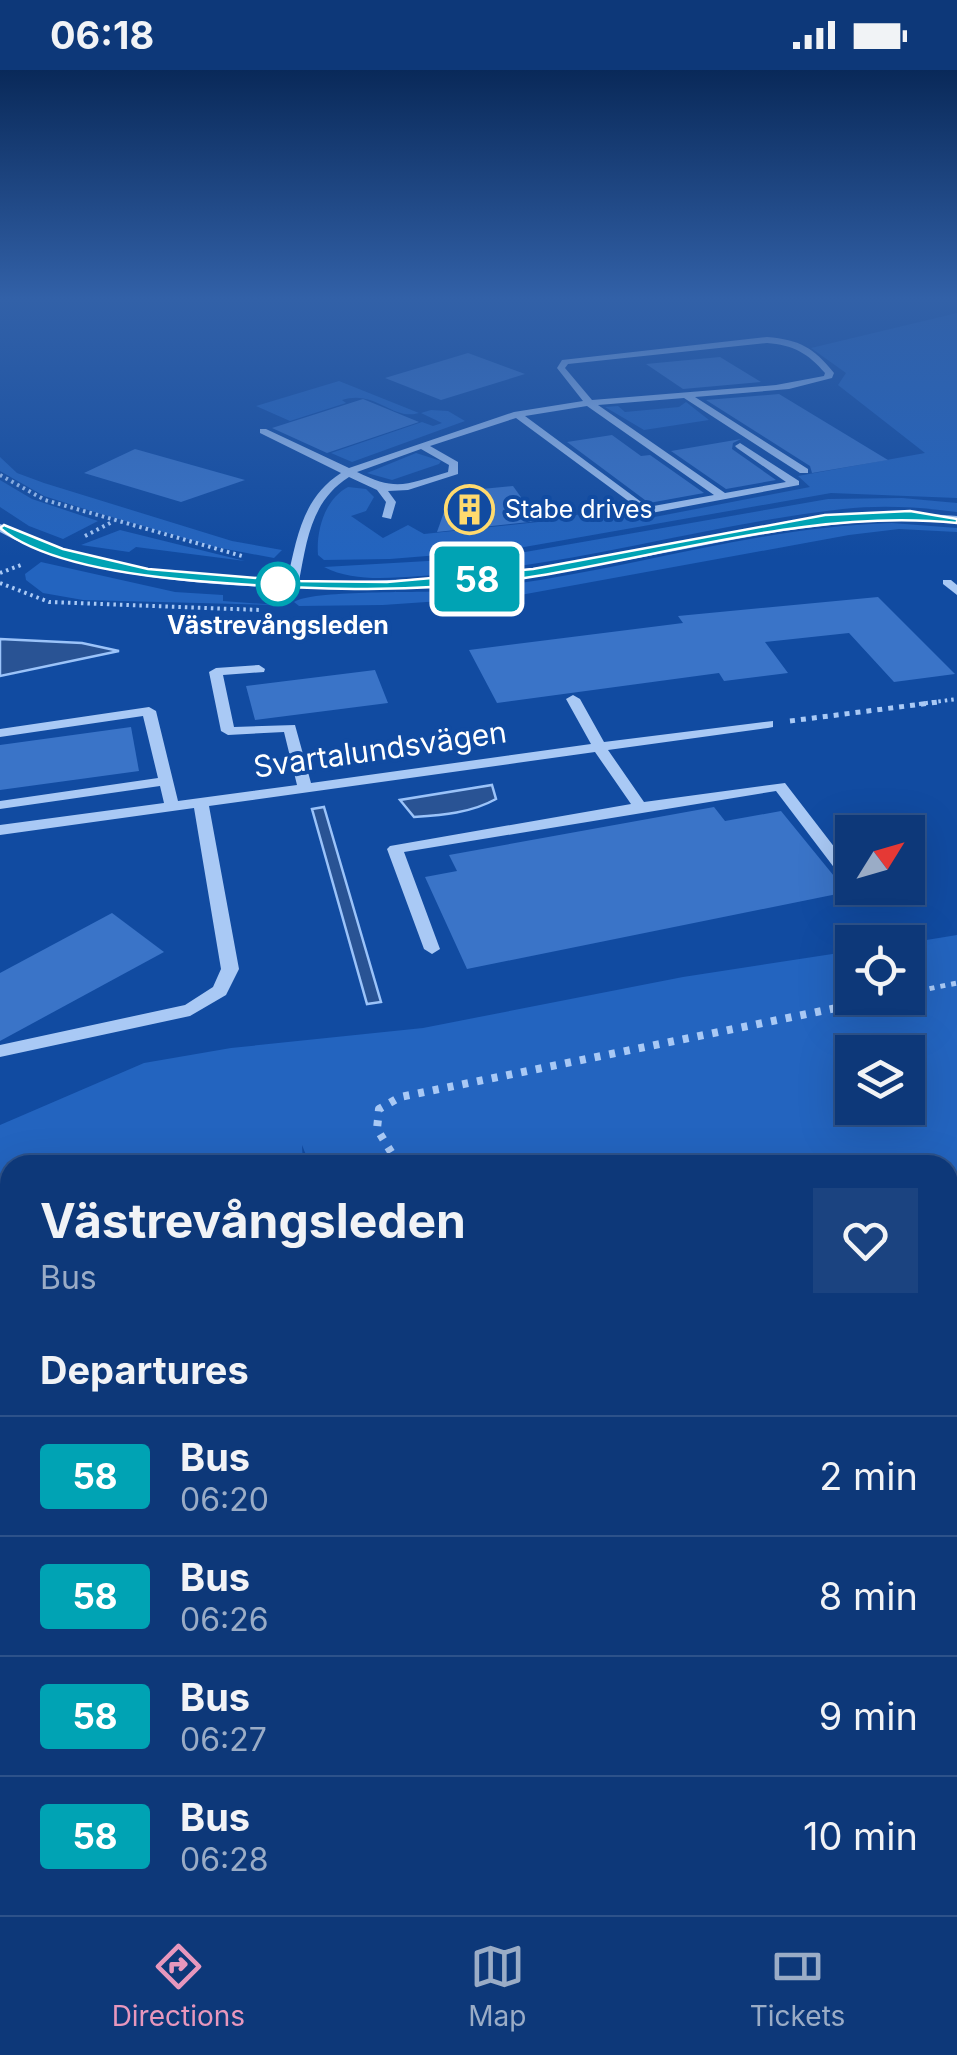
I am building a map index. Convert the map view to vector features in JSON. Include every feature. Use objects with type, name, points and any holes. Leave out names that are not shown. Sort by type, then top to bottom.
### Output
[{"type":"street","points":[[575,385],[590,404],[722,496]]},
{"type":"street","points":[[292,585],[310,513],[321,494],[352,472],[517,414],[805,385]]},
{"type":"street","points":[[686,395],[804,471]]},
{"type":"street","points":[[517,414],[646,511],[795,482],[740,446]]},
{"type":"street","points":[[263,431],[381,488],[392,502],[387,516]]},
{"type":"street","points":[[381,488],[408,488],[453,474],[454,464],[448,458],[422,445]]},
{"type":"street","points":[[2,531],[58,552],[128,570],[292,585],[387,586],[533,573],[852,516],[957,519]]},
{"type":"street","points":[[259,669],[216,672],[228,731],[290,728],[305,788]]},
{"type":"street","points":[[573,698],[599,747],[640,806]]},
{"type":"street","points":[[0,733],[149,711],[172,806]]},
{"type":"street","name":"Svartalundsvägen","points":[[0,830],[768,724]]},
{"type":"street","points":[[0,805],[166,782]]},
{"type":"street","points":[[432,949],[395,850],[640,806],[780,786],[835,859]]},
{"type":"street","points":[[0,1050],[190,1010],[220,991],[230,969],[201,803]]},
{"type":"path","points":[[0,475],[45,500],[208,549],[298,561]]},
{"type":"path","points":[[76,541],[115,520]]},
{"type":"path","points":[[0,573],[31,560]]},
{"type":"path","points":[[768,724],[957,699]]},
{"type":"path","points":[[925,989],[957,982]]},
{"type":"path","points":[[392,1155],[377,1129],[379,1109],[400,1098],[835,1009]]},
{"type":"shaded area","points":[[325,385],[349,385],[419,413],[400,413],[374,401],[354,398],[290,421],[256,406]]},
{"type":"shaded area","points":[[838,385],[957,385],[957,498],[831,493],[513,549],[390,559],[324,560],[318,555],[324,516],[333,499],[348,487],[366,489],[374,497],[366,511],[351,516],[383,538],[408,525],[424,534],[538,522],[626,506],[644,519],[810,487],[798,476],[925,453]]},
{"type":"shaded area","points":[[686,402],[709,420],[644,430],[605,407],[618,406],[625,412],[679,407]]},
{"type":"shaded area","points":[[448,411],[465,421],[352,462],[331,453],[422,422],[433,426],[442,423],[421,413]]},
{"type":"shaded area","points":[[416,453],[441,461],[392,480],[367,473]]},
{"type":"shaded area","points":[[0,457],[17,473],[44,483],[232,541],[282,550],[274,558],[215,547],[44,496],[0,471]]},
{"type":"shaded area","points":[[0,480],[32,499],[98,521],[63,539],[29,526],[0,507]]},
{"type":"shaded area","points":[[902,498],[957,503],[957,512],[900,507],[843,509],[474,572],[371,578],[324,567],[497,557],[828,499]]},
{"type":"shaded area","points":[[892,523],[957,528],[957,532],[899,529],[849,535],[515,596],[383,605],[299,606],[294,602],[342,594],[501,586],[780,534]]},
{"type":"shaded area","points":[[120,530],[245,561],[136,547],[129,552],[81,545]]},
{"type":"shaded area","points":[[41,562],[175,592],[223,595],[223,601],[278,605],[83,600],[43,593],[26,580],[25,574]]},
{"type":"shaded area","points":[[0,639],[82,643],[119,651],[0,676]]},
{"type":"shaded area","points":[[492,785],[496,799],[456,812],[414,817],[400,800]]},
{"type":"shaded area","points":[[324,807],[381,1002],[367,1004],[312,809]]},
{"type":"shaded area","points":[[957,935],[957,1155],[306,1155],[302,1145],[302,1155],[0,1155],[0,1125],[144,1063],[231,1048],[423,1028],[683,977],[835,954],[835,1015],[925,1015],[925,940]]},
{"type":"building","points":[[403,385],[489,385],[441,400]]},
{"type":"building","points":[[677,385],[726,385],[683,389]]},
{"type":"building","points":[[779,394],[888,460],[812,473],[810,466],[706,400]]},
{"type":"building","points":[[363,399],[419,422],[327,453],[272,428]]},
{"type":"building","points":[[612,435],[641,456],[650,455],[704,493],[649,503],[567,442]]},
{"type":"building","points":[[741,439],[733,443],[732,449],[776,480],[726,489],[671,451]]},
{"type":"building","points":[[135,449],[245,480],[181,502],[84,473]]},
{"type":"building","name":"Stabe drives","points":[[513,486],[538,521],[437,532],[451,492]]},
{"type":"building","points":[[878,597],[955,674],[894,682],[849,633],[765,642],[788,673],[724,681],[719,673],[497,703],[469,650],[683,623],[678,616]]},
{"type":"building","points":[[375,670],[388,703],[255,720],[246,686]]},
{"type":"building","points":[[131,727],[139,771],[0,790],[0,745]]},
{"type":"building","points":[[714,807],[725,821],[781,811],[835,877],[835,894],[467,969],[425,877],[457,871],[449,855]]},
{"type":"building","points":[[112,913],[164,952],[0,1041],[0,973]]},
{"type":"bus line","name":"58","points":[[0,528],[58,552],[148,573],[292,585],[387,586],[533,573],[825,519],[910,515],[957,519]]},
{"type":"place","name":"Stabe drives","points":[[470,509]]},
{"type":"place","name":"Västrevångsleden","points":[[278,584]]}]
